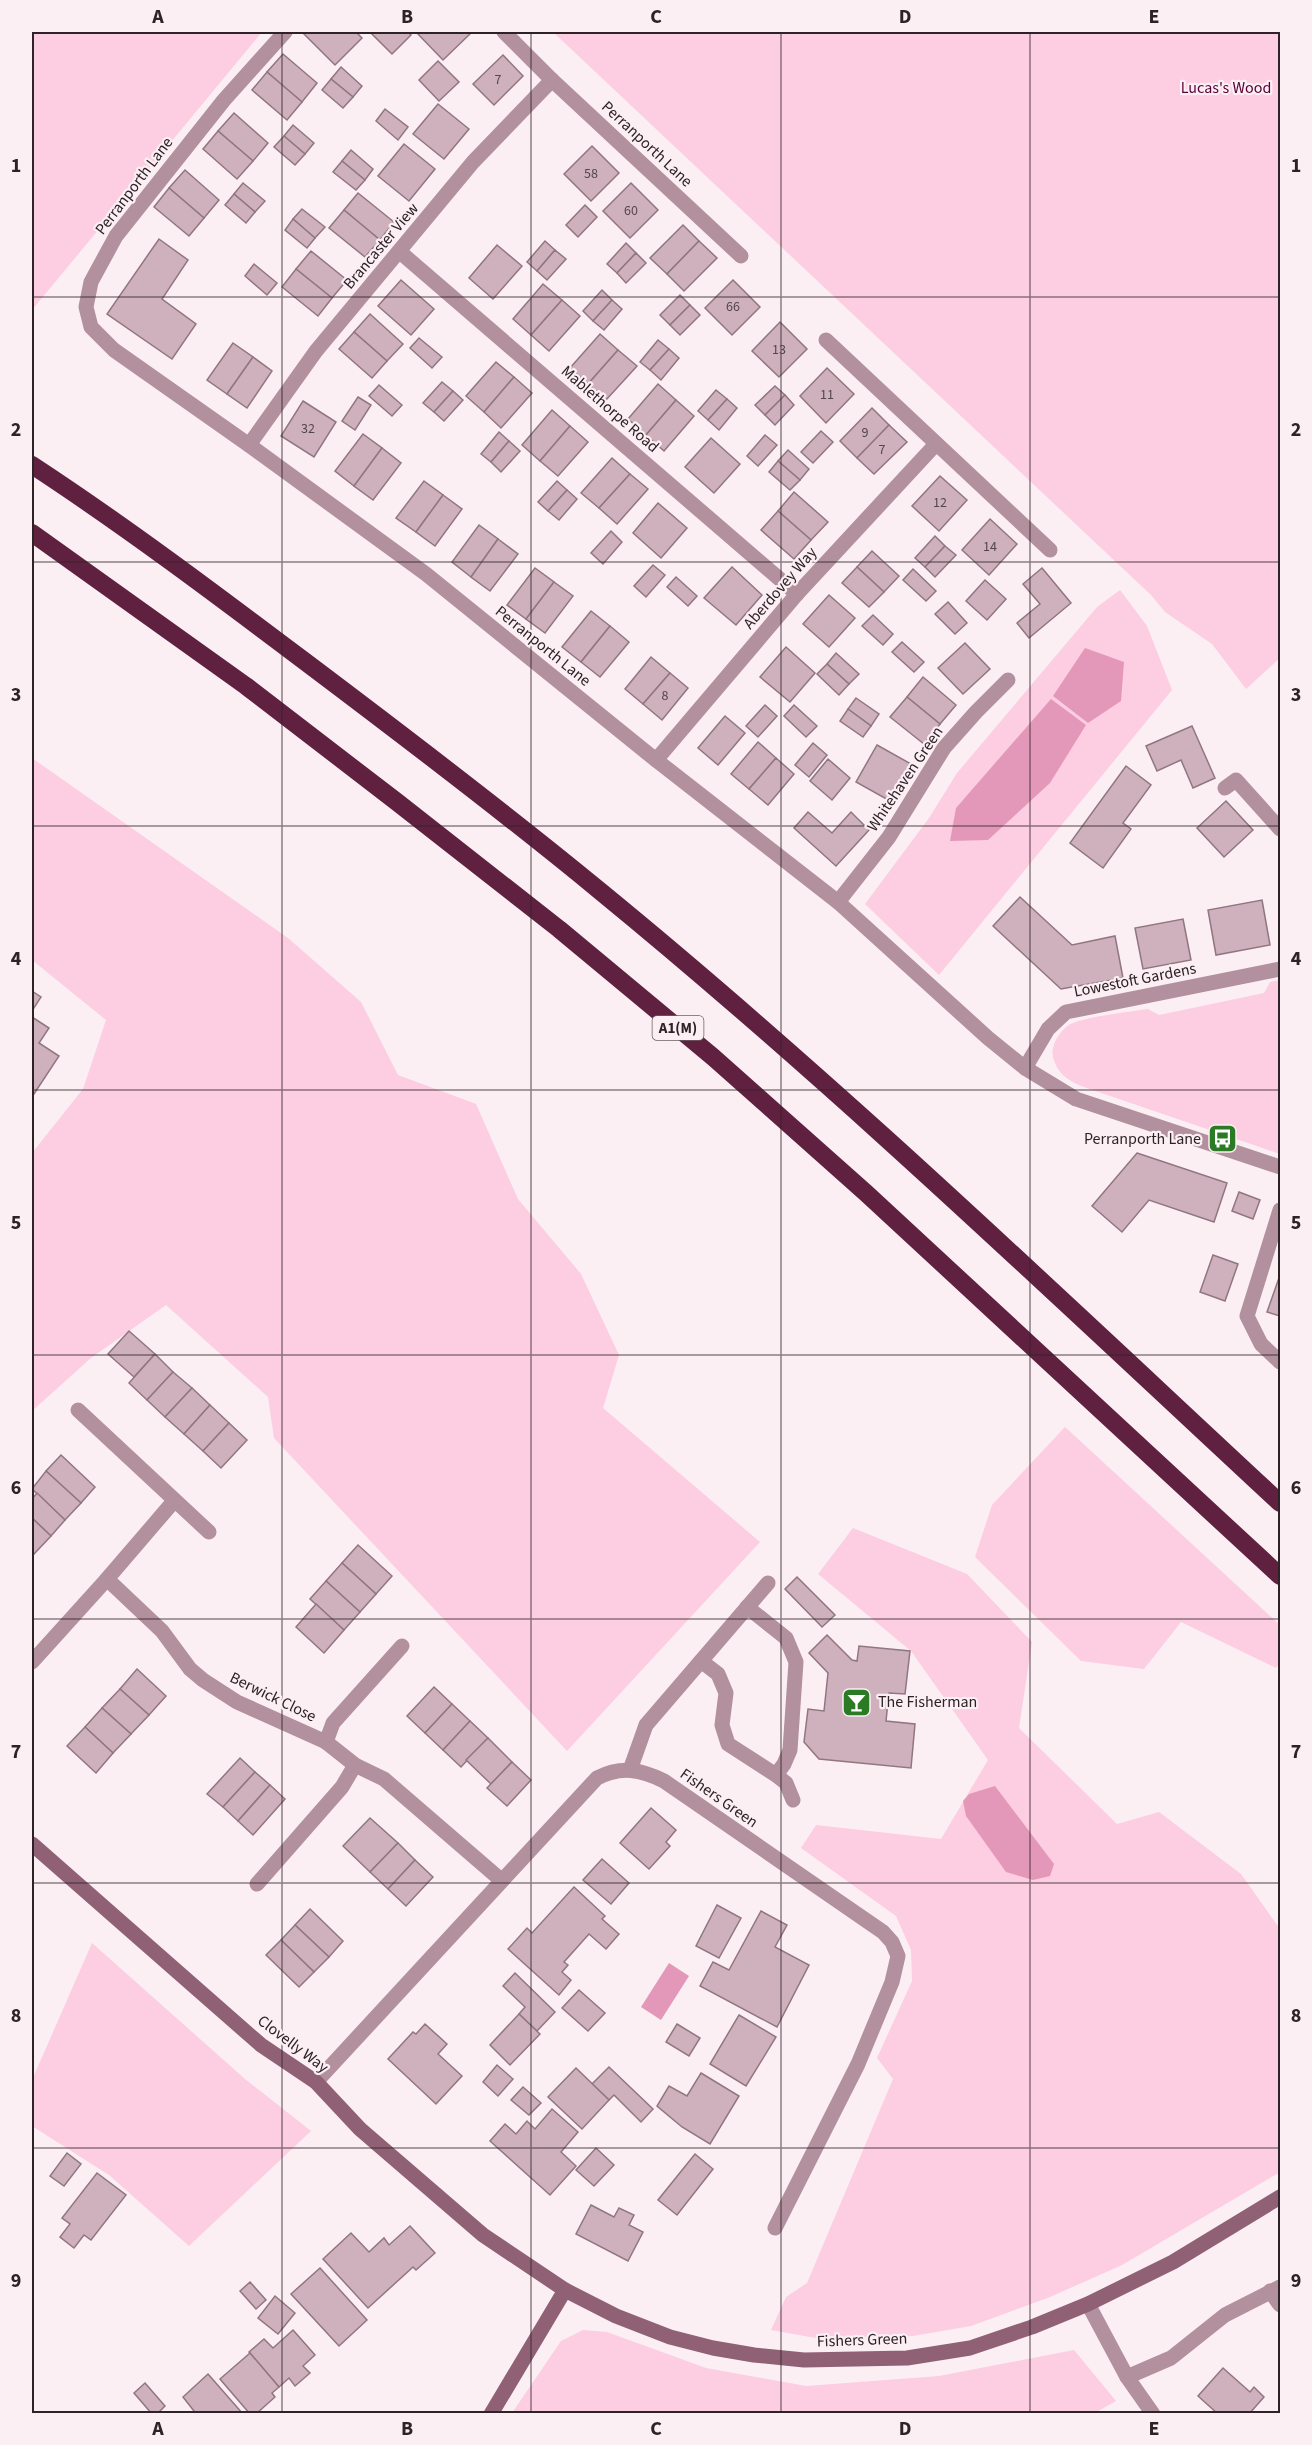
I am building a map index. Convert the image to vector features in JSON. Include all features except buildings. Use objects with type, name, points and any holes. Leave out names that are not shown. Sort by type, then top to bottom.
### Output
[{"type":"highway","points":[[32,465],[95,507],[285,647],[451,772],[602,892],[759,1026],[877,1132],[1281,1503]]},
{"type":"highway","name":"A1(M)","points":[[32,533],[246,686],[350,766],[559,929],[713,1057],[875,1201],[1281,1576]]},
{"type":"street","name":"Perranporth Lane","points":[[285,32],[224,100],[116,236],[91,282],[86,307],[91,327],[114,350],[426,574],[656,760],[838,902],[979,1030],[1025,1068],[1076,1098],[1281,1167]]},
{"type":"street","name":"Perranporth Lane","points":[[504,32],[552,80],[741,256]]},
{"type":"street","name":"Brancaster View","points":[[249,445],[316,351],[473,162],[552,80]]},
{"type":"street","name":"Mablethorpe Road","points":[[400,252],[797,594]]},
{"type":"street","points":[[826,340],[1050,550]]},
{"type":"street","name":"Aberdovey Way","points":[[656,760],[797,594],[936,444]]},
{"type":"street","name":"Whitehaven Green","points":[[838,902],[888,837],[944,747],[1008,680]]},
{"type":"street","points":[[1225,788],[1236,780],[1281,829]]},
{"type":"street","name":"Lowestoft Gardens","points":[[1025,1068],[1048,1029],[1066,1012],[1281,969]]},
{"type":"street","points":[[1281,1210],[1248,1316],[1261,1344],[1281,1362]]},
{"type":"street","points":[[78,1410],[209,1532]]},
{"type":"street","points":[[32,1662],[107,1580],[174,1501]]},
{"type":"street","name":"Berwick Close","points":[[107,1580],[162,1631],[189,1669],[203,1680],[237,1702],[326,1742],[355,1765],[384,1779],[501,1880]]},
{"type":"street","points":[[630,1770],[646,1725],[768,1583]]},
{"type":"street","points":[[747,1606],[786,1638],[796,1662],[790,1750],[776,1775]]},
{"type":"street","name":"Berwick Close","points":[[326,1742],[333,1723],[402,1646]]},
{"type":"street","points":[[701,1661],[718,1674],[726,1693],[722,1725],[728,1744],[786,1783],[793,1800]]},
{"type":"street","points":[[256,1884],[342,1786],[355,1765]]},
{"type":"street","name":"Fishers Green","points":[[316,2082],[597,1778],[612,1770],[647,1773],[664,1781],[883,1932],[892,1942],[898,1956],[892,1982],[858,2064],[775,2228]]},
{"type":"street","name":"Clovelly Way","points":[[32,1844],[261,2045],[316,2082],[360,2128],[483,2235],[565,2290]]},
{"type":"street","name":"Fishers Green","points":[[565,2290],[616,2316],[670,2337],[713,2348],[804,2360],[907,2358],[970,2348],[1032,2327],[1088,2304],[1173,2262],[1281,2197]]},
{"type":"street","points":[[1127,2377],[1171,2358],[1225,2315],[1275,2289],[1281,2305]]},
{"type":"street","points":[[491,2414],[565,2290]]},
{"type":"street","points":[[1088,2304],[1127,2377],[1153,2414]]},
{"type":"green space","points":[[32,32],[262,32],[32,310]]},
{"type":"green space","name":"Lucas's Wood","points":[[553,32],[1280,32],[1280,658],[1246,689],[1212,644],[1165,612],[1151,595]]},
{"type":"green space","points":[[1120,590],[1147,626],[1172,690],[939,975],[865,904],[929,818],[957,773],[1097,607]]},
{"type":"green space","points":[[32,758],[288,938],[361,1002],[398,1075],[476,1104],[518,1199],[581,1274],[619,1355],[603,1408],[760,1542],[567,1751],[274,1438],[268,1397],[166,1305],[91,1358],[32,1411],[32,1153],[83,1089],[106,1020],[32,960]]},
{"type":"green space","points":[[1280,980],[1280,1154],[1081,1086],[1063,1075],[1055,1063],[1053,1047],[1055,1042],[1065,1028],[1073,1023],[1099,1016],[1148,1009],[1159,1015],[1264,993],[1270,982]]},
{"type":"green space","points":[[1065,1427],[1280,1625],[1280,1663],[1276,1668],[1181,1622],[1144,1669],[1081,1661],[975,1557],[992,1505]]},
{"type":"green space","points":[[853,1528],[967,1574],[1032,1642],[1019,1728],[1117,1824],[1159,1812],[1241,1874],[1280,1929],[1280,2172],[1122,2265],[1050,2297],[971,2326],[913,2336],[827,2340],[771,2330],[786,2297],[807,2283],[893,2079],[877,2058],[912,1981],[911,1950],[896,1916],[801,1848],[816,1825],[941,1839],[988,1760],[911,1651],[818,1574]]},
{"type":"green space","points":[[92,1943],[245,2079],[311,2131],[189,2246],[109,2175],[32,2126],[32,2080]]},
{"type":"green space","points":[[583,2330],[607,2332],[706,2368],[806,2386],[939,2376],[1074,2350],[1116,2401],[1093,2414],[512,2413],[561,2341]]},
{"type":"shaded area","points":[[1085,648],[1124,662],[1121,701],[1088,723],[1053,696]]},
{"type":"shaded area","points":[[1051,699],[1086,725],[1050,783],[988,840],[950,841],[956,808]]},
{"type":"shaded area","points":[[995,1786],[1054,1864],[1050,1876],[1033,1880],[1006,1872],[966,1816],[963,1801],[969,1794]]},
{"type":"shaded area","points":[[669,1963],[689,1976],[661,2020],[641,2007]]},
{"type":"place","name":"Perranporth Lane","points":[[1222,1139]]},
{"type":"place","name":"The Fisherman","points":[[857,1702]]}]
